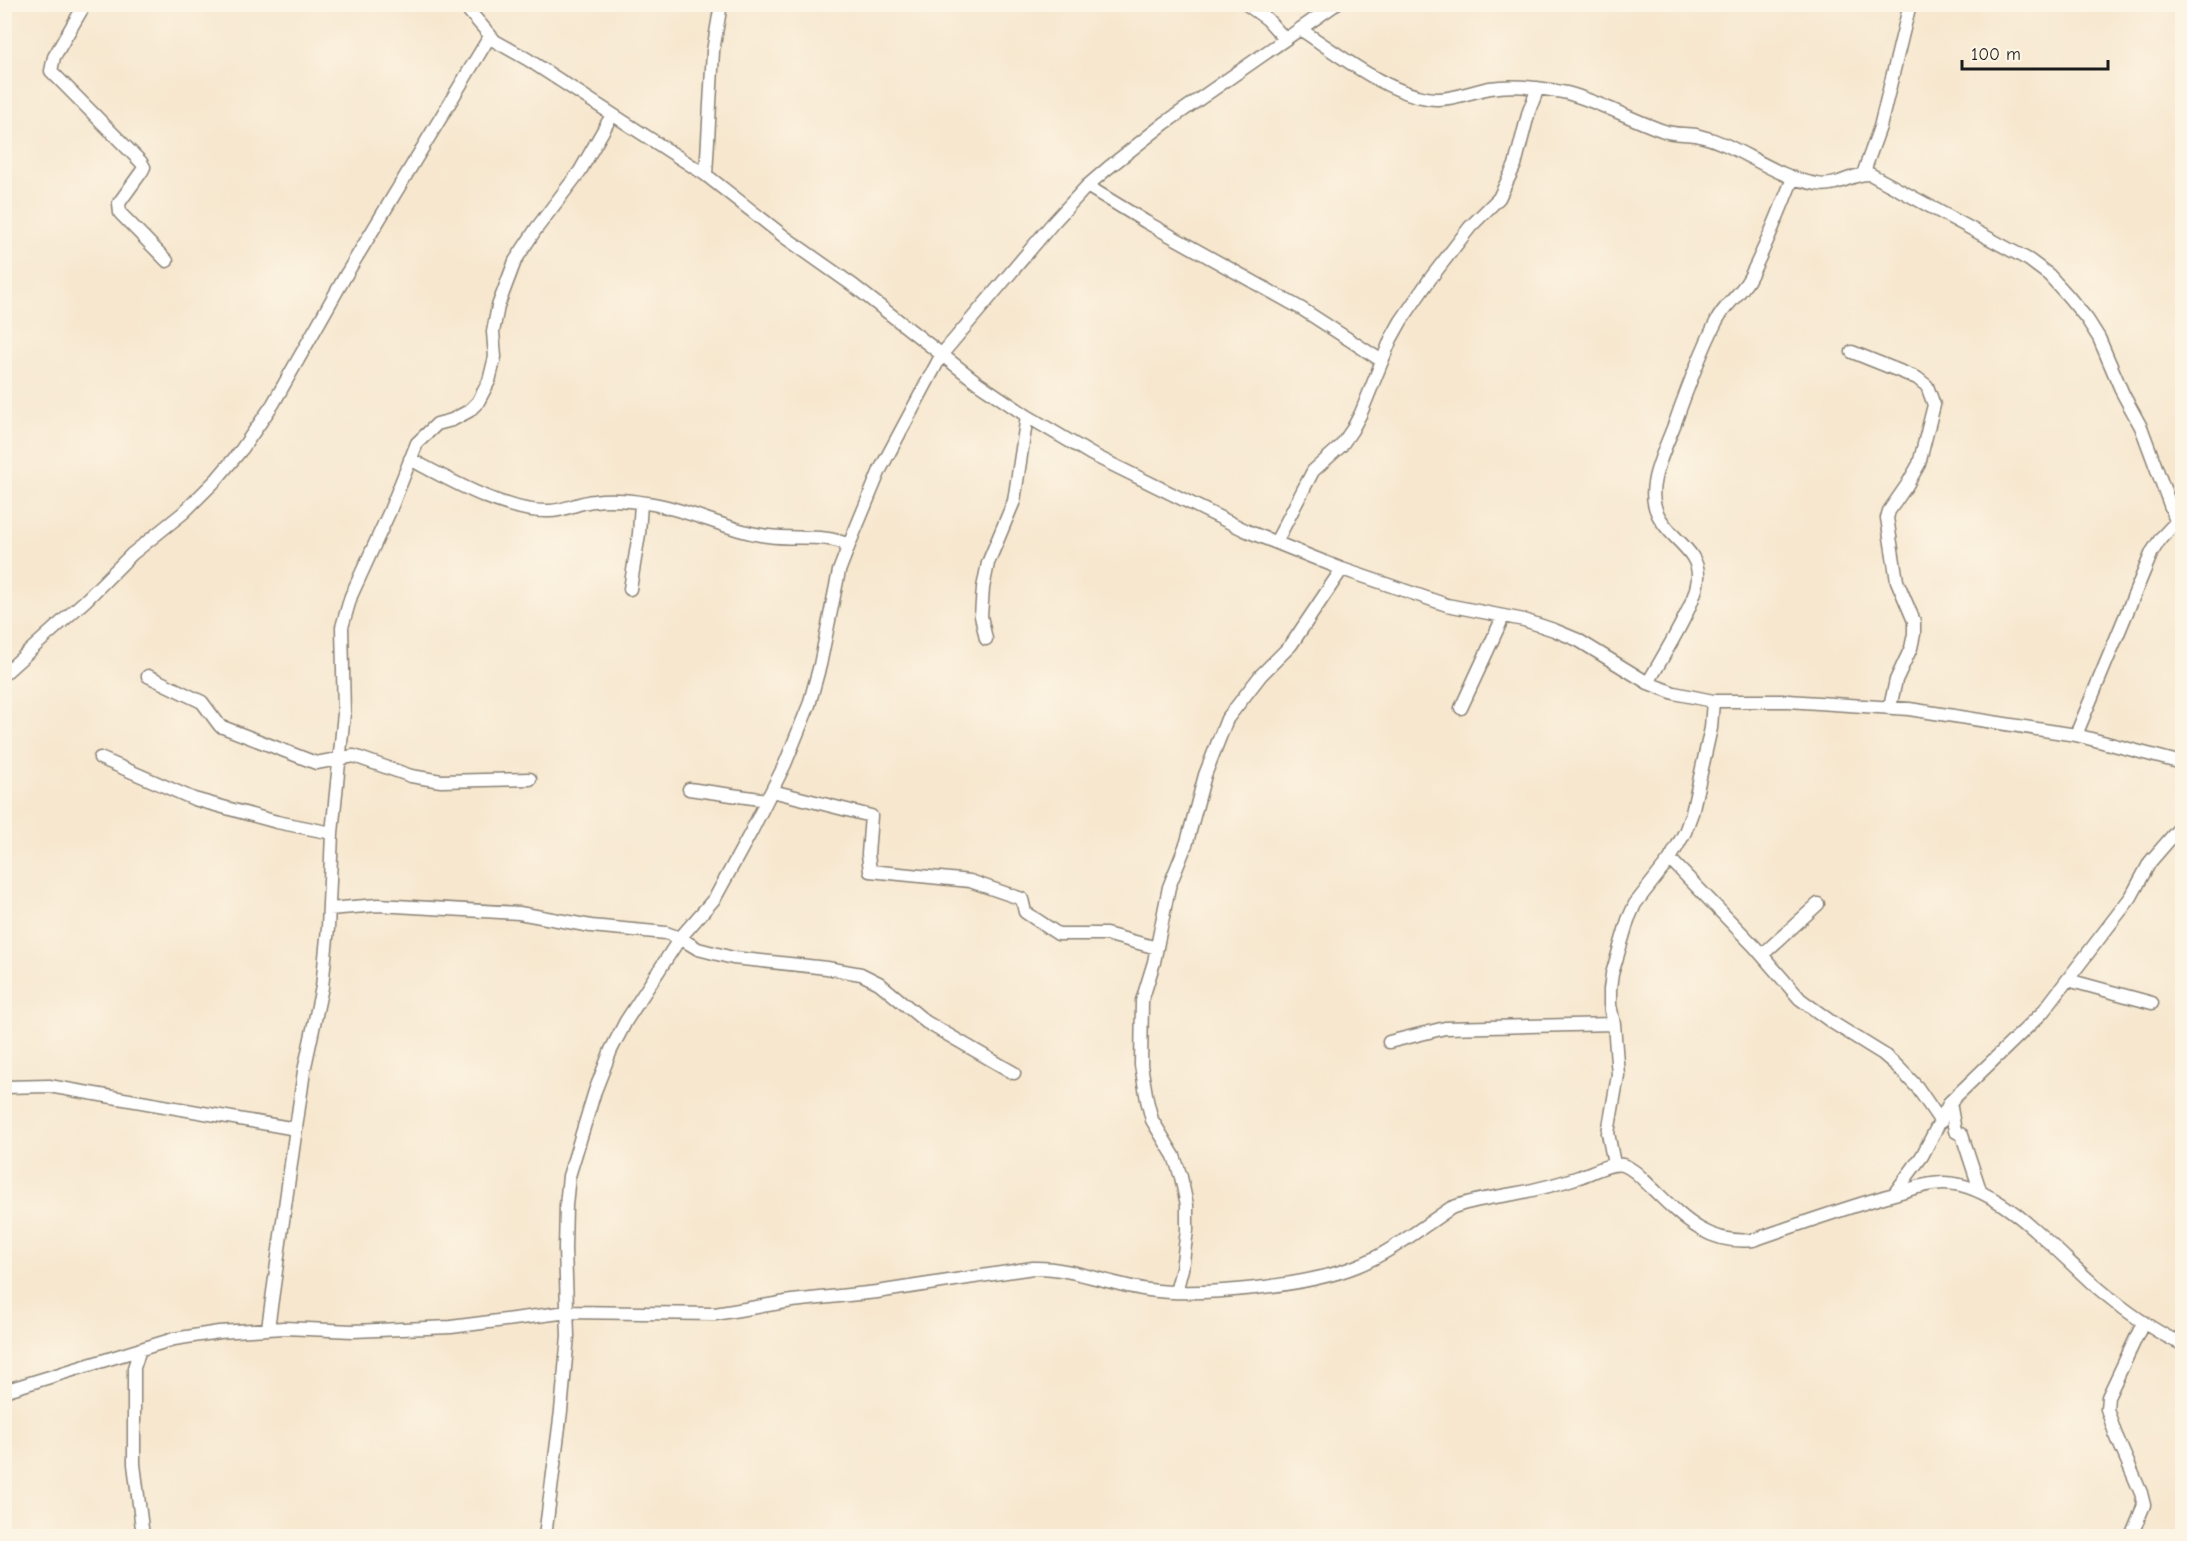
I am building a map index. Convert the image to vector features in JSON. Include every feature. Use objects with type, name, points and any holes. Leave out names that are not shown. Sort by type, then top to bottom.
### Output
[{"type":"street","points":[[85,4],[54,57],[51,71],[141,162],[144,167],[142,171],[119,203],[120,213],[167,261]]},
{"type":"street","points":[[463,4],[490,36],[706,175],[978,383],[1027,416],[1091,454],[1166,493],[1276,542],[1342,569],[1447,605],[1524,620],[1578,640],[1648,683],[1674,693],[1713,701],[1788,701],[1890,707],[2076,735],[2182,763]]},
{"type":"street","points":[[706,175],[713,51],[721,4]]},
{"type":"street","points":[[1246,4],[1267,19],[1285,39]]},
{"type":"street","points":[[545,1536],[568,1336],[566,1205],[569,1176],[579,1140],[611,1050],[626,1021],[680,938],[715,898],[785,764],[809,705],[820,665],[839,571],[880,470],[942,354],[1087,186],[1157,129],[1336,4]]},
{"type":"street","points":[[1863,174],[1880,127],[1910,4]]},
{"type":"street","points":[[1300,29],[1375,78],[1410,93],[1435,99],[1451,98],[1493,88],[1538,88],[1568,94],[1667,132],[1696,135],[1724,144],[1792,178],[1828,185],[1869,174],[2029,260],[2049,275],[2087,318],[2099,338],[2123,394],[2141,427],[2179,518],[2152,552],[2076,735]]},
{"type":"street","points":[[4,674],[86,600],[132,554],[183,513],[216,480],[242,449],[273,404],[347,273],[490,36]]},
{"type":"street","points":[[1276,542],[1313,471],[1341,446],[1352,430],[1401,321],[1470,227],[1499,198],[1508,183],[1538,88]]},
{"type":"street","points":[[268,1328],[304,1071],[322,987],[329,909],[332,834],[344,713],[342,627],[351,596],[389,513],[417,443],[437,424],[452,420],[469,411],[478,402],[489,381],[495,357],[493,332],[498,306],[515,261],[591,155],[612,115]]},
{"type":"street","points":[[1648,683],[1695,596],[1698,578],[1698,567],[1693,559],[1656,515],[1653,499],[1655,474],[1716,321],[1748,281],[1792,178]]},
{"type":"street","points":[[1087,186],[1146,222],[1302,309],[1382,361]]},
{"type":"street","points":[[1852,352],[1917,378],[1927,386],[1934,405],[1919,464],[1889,511],[1887,518],[1898,581],[1914,621],[1911,648],[1896,680],[1890,707]]},
{"type":"street","points":[[986,639],[981,616],[983,588],[988,563],[1014,501],[1027,416]]},
{"type":"street","points":[[410,459],[469,489],[530,510],[552,512],[596,500],[641,503],[684,511],[768,537],[826,538],[849,545]]},
{"type":"street","points":[[630,589],[639,534],[641,503]]},
{"type":"street","points":[[1176,1292],[1182,1269],[1187,1230],[1187,1205],[1174,1156],[1152,1120],[1141,1065],[1142,1001],[1157,948],[1169,887],[1187,842],[1204,776],[1227,719],[1261,675],[1292,645],[1342,569]]},
{"type":"street","points":[[1461,708],[1503,616]]},
{"type":"street","points":[[148,676],[202,702],[220,726],[316,763],[354,756],[411,776],[441,781],[530,779]]},
{"type":"street","points":[[1614,1164],[1608,1133],[1618,1074],[1610,989],[1619,948],[1635,904],[1670,859],[1685,832],[1692,813],[1712,728],[1713,701]]},
{"type":"street","points":[[100,758],[194,799],[277,822],[332,834]]},
{"type":"street","points":[[689,789],[769,795],[871,816],[868,854],[870,871],[970,881],[1022,899],[1025,912],[1058,934],[1106,934],[1157,948]]},
{"type":"street","points":[[1894,1194],[1922,1156],[1950,1102],[2042,1013],[2131,897],[2150,862],[2182,825]]},
{"type":"street","points":[[1670,859],[1762,955],[1800,999],[1883,1054],[1897,1066],[1917,1088],[1941,1122]]},
{"type":"street","points":[[1762,955],[1818,904]]},
{"type":"street","points":[[329,909],[388,905],[519,912],[591,926],[666,933],[699,949],[733,958],[861,974],[879,983],[927,1022],[1014,1073]]},
{"type":"street","points":[[2068,980],[2152,1003]]},
{"type":"street","points":[[1389,1042],[1445,1028],[1614,1024]]},
{"type":"street","points":[[4,1087],[49,1086],[296,1129]]},
{"type":"street","points":[[1950,1102],[1956,1131],[1962,1135],[1980,1190]]},
{"type":"street","points":[[4,1391],[141,1349],[185,1337],[219,1332],[268,1328],[353,1330],[451,1328],[568,1312],[715,1314],[792,1301],[877,1292],[1048,1268],[1127,1287],[1176,1292],[1249,1288],[1334,1275],[1360,1265],[1451,1208],[1466,1202],[1547,1186],[1597,1172],[1614,1164],[1634,1171],[1672,1207],[1703,1232],[1722,1240],[1738,1242],[1753,1240],[1929,1184],[1947,1183],[1980,1190],[2025,1221],[2093,1283],[2143,1323],[2182,1344]]},
{"type":"street","points":[[2131,1536],[2144,1505],[2107,1409],[2108,1397],[2143,1323]]},
{"type":"street","points":[[141,1349],[134,1368],[134,1464],[143,1536]]}]
